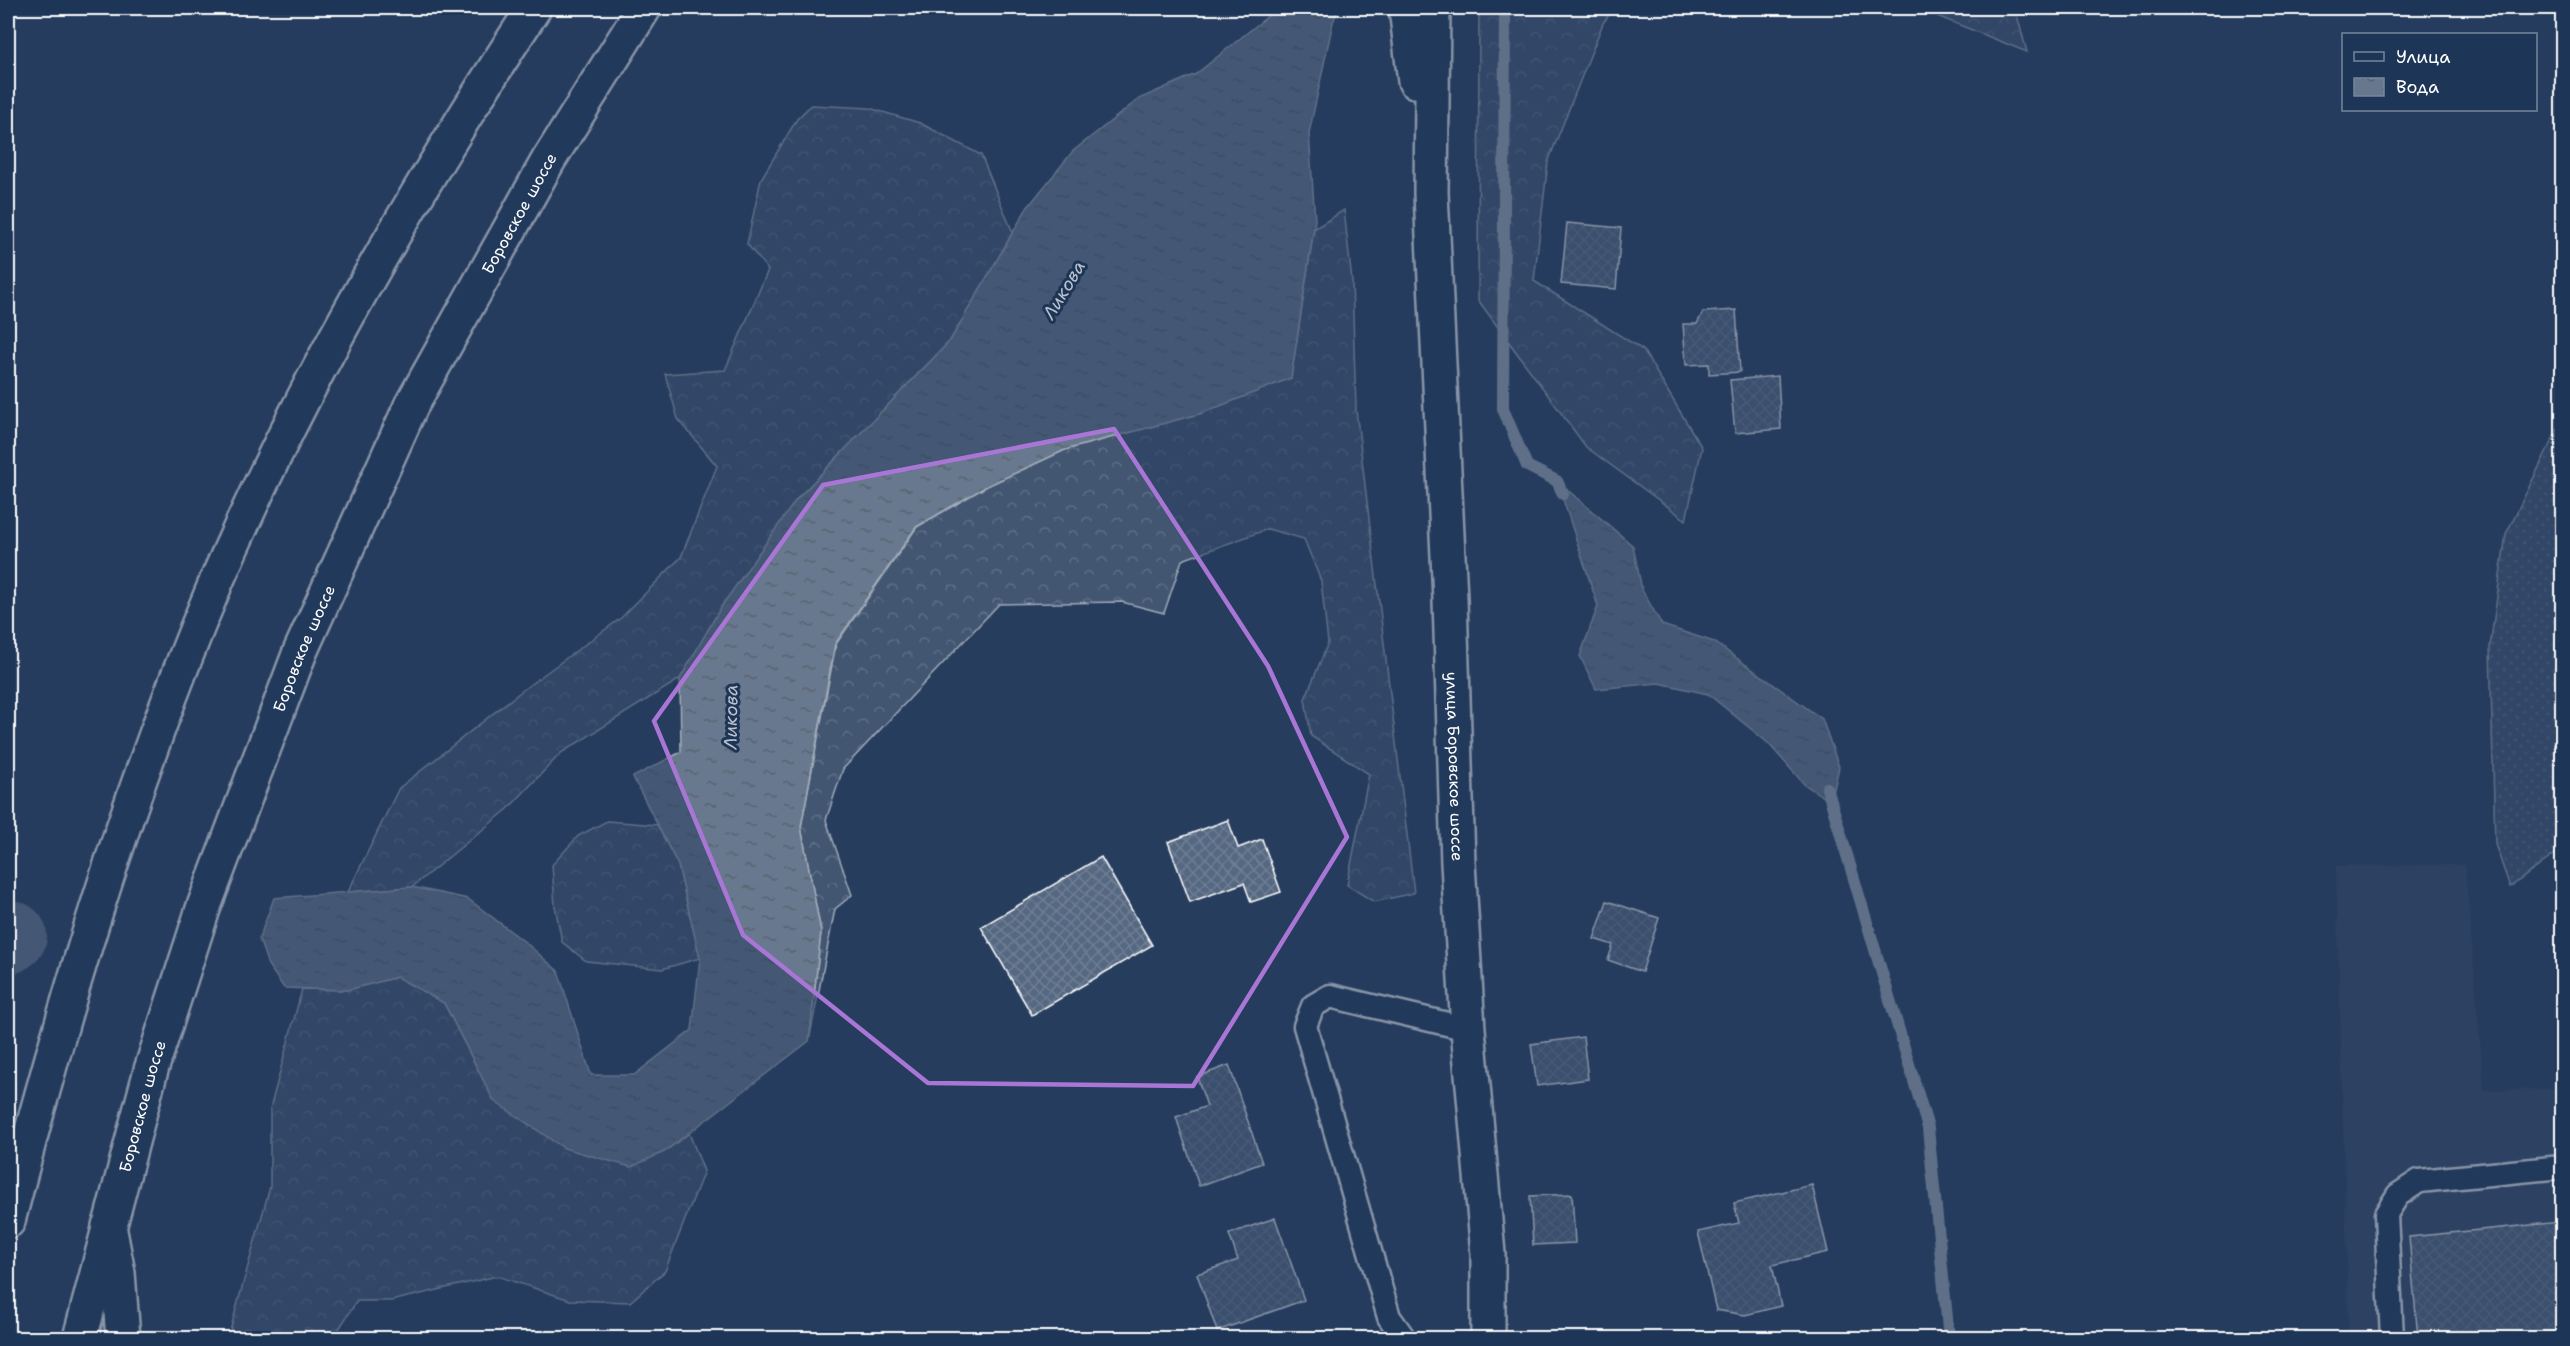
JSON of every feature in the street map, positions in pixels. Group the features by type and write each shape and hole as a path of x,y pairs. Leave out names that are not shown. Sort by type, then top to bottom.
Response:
{"main road":[{"path":"8,1221 41,1091 98,904 177,677 218,578 312,383 411,204 466,112 534,8"},
{"name":"Боровское шоссе","path":"80,1338 148,1081 203,909 300,652 398,431 548,161 644,8"},
{"path":"1406,8 1431,192"},
{"path":"1431,192 1433,8"},
{"name":"улица Боровское шоссе","path":"1431,192 1450,599 1458,863 1468,1029 1488,1254 1488,1338"},
{"path":"109,1226 118,1273 123,1338"}],"lane":[{"path":"1404,1338 1389,1317 1305,1026 1313,1006 1330,996 1468,1029"},
{"path":"2392,1338 2386,1214 2398,1195 2419,1181 2562,1167"}],"highlighted area":[{"path":"1114,429 1268,666 1347,837 1193,1086 928,1083 743,935 654,721 823,485"}],"shaded area":[{"path":"2465,865 2484,1090 2562,1089 2562,1338 2349,1338 2336,866"}],"green space":[{"path":"1479,8 1614,8 1603,23 1548,162 1534,281 1643,350 1702,448 1686,520 1586,447 1478,300"},
{"path":"1917,8 2015,8 2027,52"},
{"path":"811,105 869,108 920,123 981,155 1013,233 950,341 796,500 680,679 561,753 508,809 412,887 348,892 399,788 524,689 621,618 681,557 717,466 678,419 665,374 725,370 768,270 747,244 761,179 797,119"},
{"path":"1344,210 1352,281 1356,410 1414,893 1374,902 1347,885 1369,774 1311,736 1305,699 1328,643 1321,581 1304,539 1268,529 1182,560 1164,613 1122,602 999,604 843,769 826,820 852,895 835,909 809,1041 821,932 801,827 836,644 917,527 987,486 1065,450 1202,413 1291,378 1314,229"},
{"path":"2562,420 2562,849 2510,887 2495,844 2490,646 2506,534"},
{"path":"607,821 657,825 678,865 700,958 662,969 586,961 562,942 555,906 552,865 578,836"},
{"path":"397,977 444,1003 491,1095 664,1152 689,1133 704,1171 665,1271 630,1302 570,1300 497,1276 391,1301 357,1301 333,1338 228,1338 270,1187 270,1109 302,989 347,990"}],"water":[{"path":"1278,8 1339,8 1333,22 1309,133 1315,220 1291,378 1202,413 1065,450 987,486 916,527 835,644 801,827 821,932 809,1041 664,1152 631,1167 564,1148 494,1101 444,1003 397,977 347,990 284,988 268,965 259,939 274,898 412,887 468,899 525,942 558,971 591,1075 634,1075 692,1030 700,958 678,865 633,777 681,752 680,679 721,607 796,500 950,341 1027,208 1073,151 1139,99 1196,74"},
{"path":"1557,481 1633,546 1642,590 1662,625 1714,642 1822,719 1839,767 1831,802 1804,784 1768,743 1708,694 1659,683 1596,689 1580,656 1598,606"}],"building":[{"path":"1567,223 1621,228 1616,289 1561,284"},
{"path":"1736,310 1740,372 1709,374 1709,364 1686,365 1683,324 1697,324 1703,312"},
{"path":"1778,376 1781,429 1735,433 1730,380"},
{"path":"1228,820 1238,848 1262,839 1281,892 1251,902 1244,883 1190,902 1168,842"},
{"path":"1101,857 1152,945 1032,1015 981,927"},
{"path":"1607,901 1659,918 1642,972 1608,960 1613,945 1594,939"},
{"path":"1583,1037 1588,1079 1537,1086 1531,1044"},
{"path":"1229,1065 1262,1163 1199,1186 1176,1117 1207,1106 1197,1077"},
{"path":"1812,1185 1828,1252 1772,1265 1781,1306 1745,1315 1716,1310 1698,1232 1739,1223 1734,1203"},
{"path":"1572,1194 1575,1243 1533,1245 1530,1196"},
{"path":"1275,1218 1304,1300 1217,1331 1197,1274 1238,1260 1229,1234"},
{"path":"2562,1222 2562,1338 2418,1338 2409,1237"}],"waterway":[{"path":"1505,8 1503,409 1527,466 1557,481 1563,494"},
{"path":"1827,788 1928,1128 1949,1338"},
{"name":"Ликова","path":"8,939 12,936"}]}
